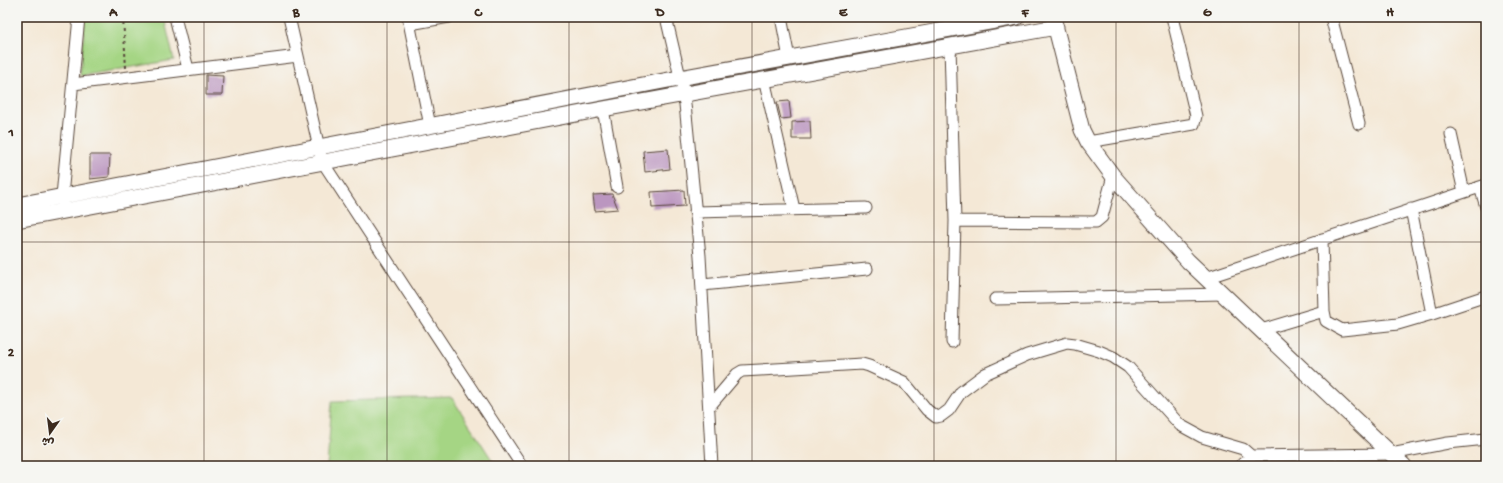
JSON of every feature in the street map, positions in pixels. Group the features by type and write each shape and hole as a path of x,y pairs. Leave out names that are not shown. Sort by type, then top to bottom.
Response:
{"street":[{"path":"64,203 79,17"},
{"path":"175,17 188,69"},
{"path":"289,17 321,154 522,466"},
{"path":"430,126 409,21 449,17"},
{"path":"666,17 679,78 684,94 702,285 712,466"},
{"path":"782,17 789,58"},
{"path":"321,154 430,126 679,78 1017,17"},
{"path":"1088,142 1194,124 1196,116 1172,17"},
{"path":"1331,17 1359,124"},
{"path":"17,205 64,203 321,154 603,109 950,46 1055,22 1082,130 1088,142 1113,176 1188,261 1404,466"},
{"path":"950,46 955,221 952,342"},
{"path":"73,84 298,56"},
{"path":"764,79 794,209"},
{"path":"603,109 617,187"},
{"path":"1451,134 1464,192"},
{"path":"955,221 1096,222 1102,217 1113,176"},
{"path":"1206,278 1483,186 1486,208"},
{"path":"17,220 64,203"},
{"path":"695,212 866,208"},
{"path":"1411,210 1432,314"},
{"path":"1322,239 1324,311 1326,321 1342,330 1398,324 1486,296"},
{"path":"702,285 867,269"},
{"path":"995,299 1222,294"},
{"path":"1261,330 1324,311"},
{"path":"709,407 737,374 742,371 862,364 904,382 927,410 936,417 941,416 949,410 962,392 985,374 1027,355 1067,343 1099,351 1113,357 1128,367 1180,425 1202,437 1243,449 1251,456"},
{"path":"1240,466 1251,456 1391,454 1448,443 1486,440"}],"path":[{"path":"123,17 126,68"}],"green space":[{"path":"85,17 164,17 174,60 80,76"},
{"path":"452,398 496,466 327,466 332,401"}],"building":[{"path":"206,75 223,76 222,95 206,95"},
{"path":"789,101 791,118 781,119 777,102"},
{"path":"810,121 811,139 792,139 792,122"},
{"path":"668,149 670,169 645,172 643,151"},
{"path":"90,155 110,155 109,177 90,179"},
{"path":"684,190 685,206 652,208 651,192"},
{"path":"612,194 618,209 595,211 593,195"}]}
